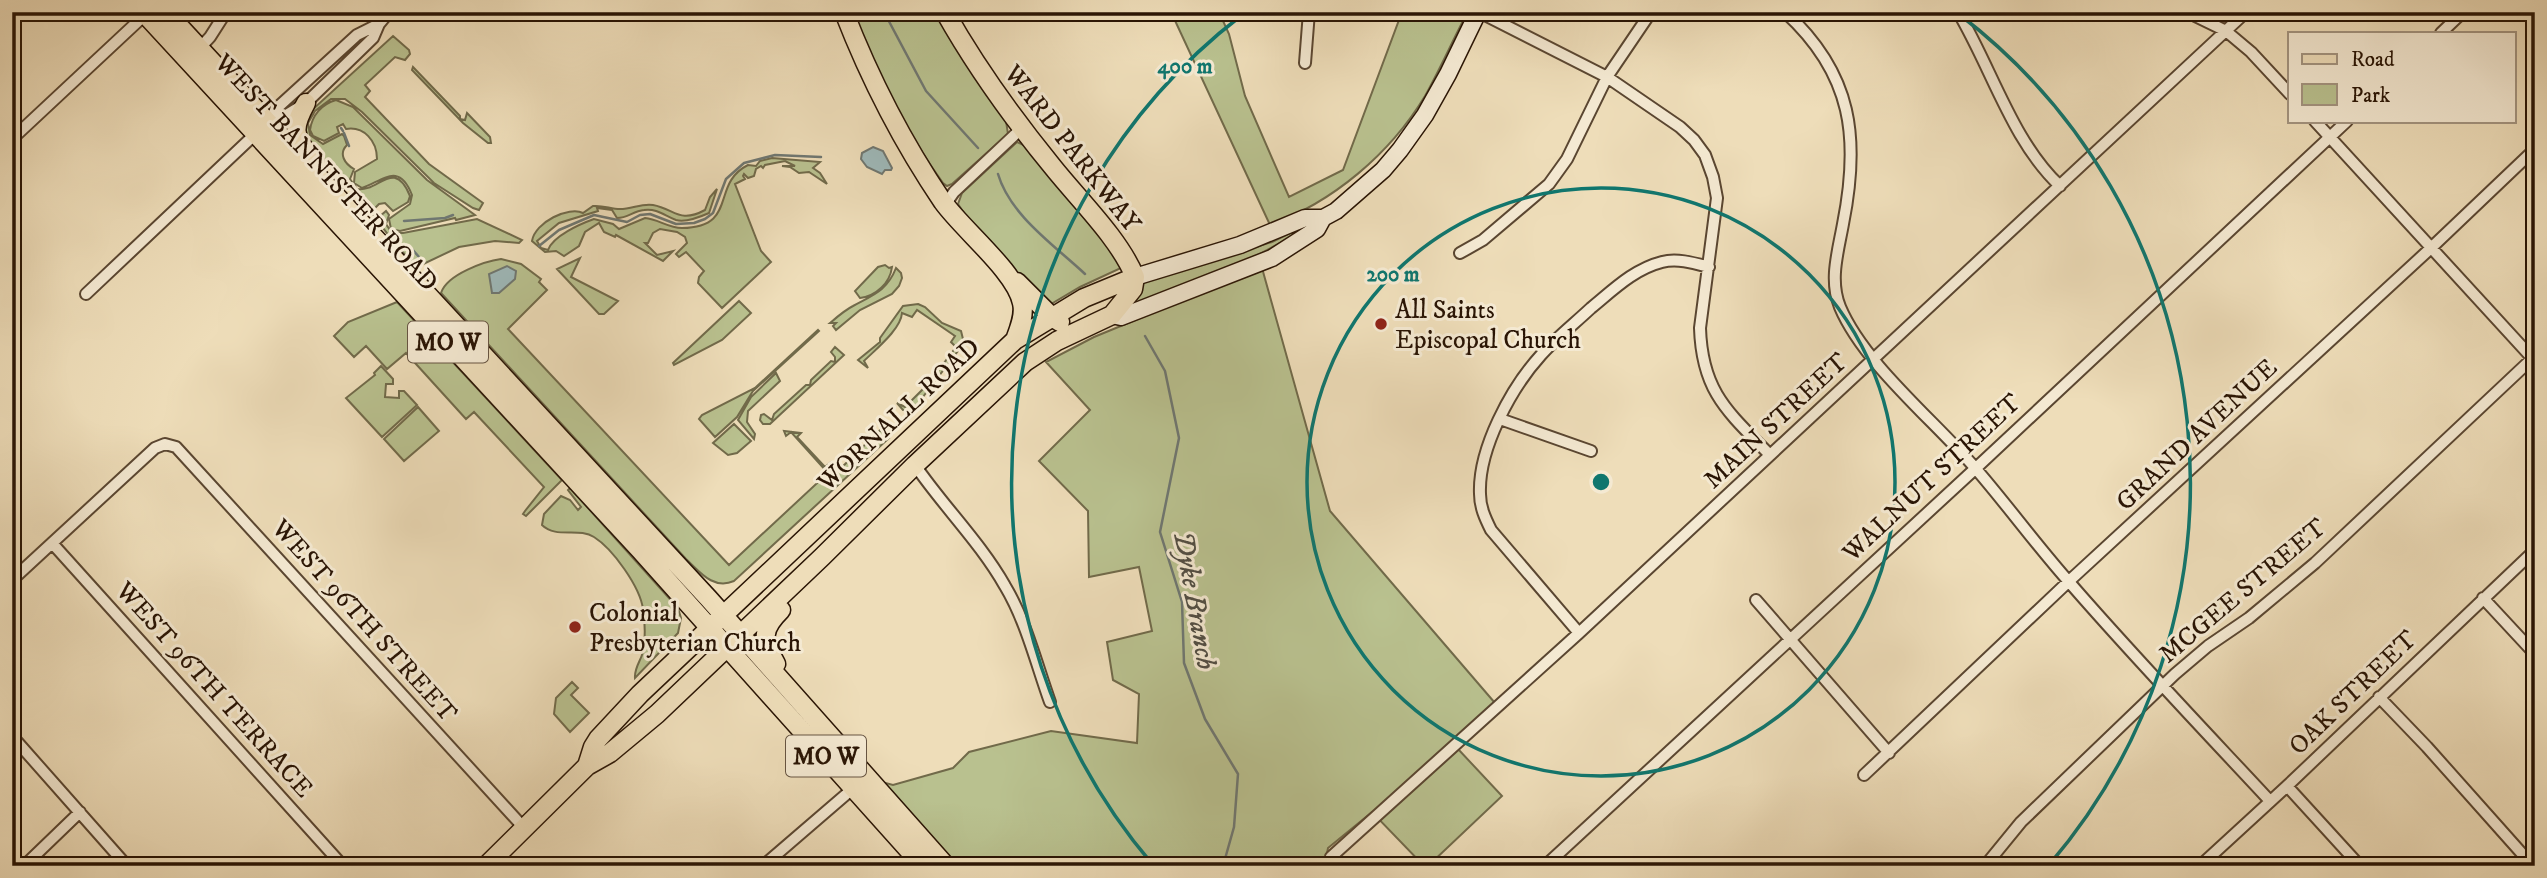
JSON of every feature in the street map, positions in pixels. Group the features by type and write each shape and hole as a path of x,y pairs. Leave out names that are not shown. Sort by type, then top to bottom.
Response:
{"main road":[{"name":"WEST BANNISTER ROAD","path":"166,12 194,54"},
{"path":"844,12 861,57 914,157 945,205 1010,279 1022,303 1021,321 1015,340"},
{"name":"WARD PARKWAY","path":"945,12 971,60 1021,129 1116,245 1135,278"},
{"name":"WORNALL ROAD","path":"486,866 587,765 610,753 704,670 915,465 1040,350 1112,315 1121,317 1272,258 1317,229 1323,218 1383,170 1400,150 1425,115 1478,12"},
{"name":"WEST BANNISTER ROAD","path":"146,13 194,54 716,621"},
{"path":"306,103 296,124 300,145 356,206 364,226"},
{"name":"WEST BANNISTER ROAD","path":"262,128 364,226 734,641 794,694 923,866"},
{"name":"WORNALL ROAD","path":"587,765 598,739 640,694 1015,340 1084,298 1135,278 1240,245 1305,218 1323,218"},
{"path":"1112,315 1133,289 1135,278"},
{"path":"1010,279 1021,285 1052,317 1079,329"},
{"path":"794,694 765,643 767,624 816,573 822,557"},
{"name":"WEST BANNISTER ROAD","path":"734,641 752,673 946,866"},
{"path":"704,670 728,667 752,673"}],"street":[{"path":"194,54 211,37 226,12"},
{"path":"262,128 306,103 373,38 379,24 389,12"},
{"path":"1305,63 1309,12"},
{"path":"1478,12 1607,77 1680,127 1705,155 1717,198 1700,328 1700,349 1713,390 1724,408 1770,455"},
{"path":"1460,253 1483,240 1549,184 1567,159 1607,77 1651,12"},
{"path":"1786,12 1805,30 1824,55 1839,85 1848,117 1853,150 1847,205 1835,266 1835,289 1849,324 1873,359 1976,468 2068,582 2270,801"},
{"path":"1958,12 1977,44 2028,150 2060,186"},
{"path":"2187,12 2226,31 2251,52 2288,92"},
{"name":"MAIN STREET","path":"1334,861 2246,12"},
{"path":"2442,32 2463,12"},
{"path":"12,139 146,13"},
{"path":"86,294 262,128 276,108 356,35 379,24"},
{"path":"2316,122 2534,359"},
{"name":"WALNUT STREET","path":"1545,866 2346,122"},
{"path":"945,205 954,192 1021,129"},
{"name":"GRAND AVENUE","path":"1864,775 2535,149"},
{"path":"1579,633 1487,522 1479,497 1480,478 1489,446 1511,397 1539,357 1560,335 1626,279 1642,269 1664,261 1682,261 1709,267"},
{"name":"MCGEE STREET","path":"1985,866 2021,822 2163,686 2208,646 2249,618 2315,563 2534,359"},
{"path":"1500,419 1591,451"},
{"name":"WEST 96TH STREET","path":"52,543 155,448 168,445 176,447 525,829"},
{"path":"915,465 1007,588 1050,702"},
{"path":"12,580 52,543"},
{"name":"WEST 96TH TERRACE","path":"52,543 343,866"},
{"name":"OAK STREET","path":"2200,866 2535,550"},
{"path":"2483,598 2535,654"},
{"path":"1756,600 1889,753"},
{"path":"2379,697 2533,866"},
{"path":"12,736 127,866"},
{"path":"763,866 860,782"},
{"path":"2287,786 2360,866"},
{"path":"23,866 80,812"}],"green space":[{"path":"851,12 937,12 1006,121 1008,134 952,184 947,186 943,183 916,142"},
{"path":"1171,12 1219,12 1229,34 1245,96 1289,197 1343,170 1402,12 1450,12 1464,19 1425,96 1395,137 1358,174 1338,189 1270,225"},
{"path":"393,36 410,54 405,60 395,57 365,85 370,91 365,97 429,164 483,203 479,210 434,183 362,112 345,99 331,99 315,111 308,123 310,135 323,144 342,134 344,136 347,145 343,155 345,162 354,169 350,179 357,189 365,189 392,178 398,179 404,185 410,196 408,202 393,211 385,203 379,204 373,210 379,217 386,211 389,215 386,224 392,233 477,219 522,240 519,243 495,241 459,247 417,267 395,244 363,201 308,142 304,126 312,110"},
{"path":"413,67 460,119 465,120 467,113 490,137 491,143 463,123 412,70"},
{"path":"336,100 353,107 427,180 475,215 400,231 391,229 389,219 410,204 412,195 402,179 396,176 384,178 362,188 354,183 355,172 377,159 375,146 368,136 358,130 346,129 343,124 337,127 339,133 324,141 313,136 310,130 318,111"},
{"path":"1017,142 1026,146 1118,258 1121,268 1046,307 970,222 958,204 962,193"},
{"path":"772,158 820,162 813,168 827,184 809,172 799,173 790,167 782,166 795,166 785,161 765,165 763,168 761,166 756,169 754,176 748,178 744,174 745,179 735,184 761,251 771,262 722,308 698,283 704,271 686,252 679,257 676,254 687,243 685,237 677,232 660,229 645,243 657,255 673,251 663,261 616,235 615,237 604,232 599,223 585,232 579,246 564,256 556,251 545,252 532,241 539,228 553,217 577,211 583,213 593,206 620,209 649,205 689,216 705,210 710,197 717,189 709,213 693,219 676,220 649,210 617,218 612,210 597,208 598,211 559,223 537,241 541,248 548,250 561,235 594,219 613,224 619,229 645,218 677,228 700,226 718,213 737,173 748,165 756,166 760,161"},
{"path":"1314,221 1317,223 1254,257 1132,306 1142,282 1272,242"},
{"path":"580,258 571,277 618,301 604,314 599,314 557,269"},
{"path":"501,259 521,264 541,279 539,282 547,290 508,329 729,565 828,473 791,432 786,436 784,431 801,433 797,437 825,467 831,462 839,470 880,430 889,438 734,581 713,581 686,559 441,293 459,274 486,262"},
{"path":"878,267 892,267 885,283 871,295 860,298 855,291"},
{"path":"896,268 902,278 892,294 860,310 836,330 833,326 836,323 830,323 879,292"},
{"path":"1262,268 1330,511 1501,710 1458,749 1502,796 1428,866 1424,866 1372,812 1328,848 1326,859 1331,866 956,866 882,782 893,785 953,768 969,752 1051,731 1137,743 1139,694 1113,680 1107,642 1152,631 1139,567 1089,577 1088,511 1039,461 1090,410 1046,362 1094,337"},
{"path":"739,301 751,313 722,340 674,365 673,363"},
{"path":"397,302 562,480 526,516 523,514 544,487 474,412 466,419 406,353 387,369 366,346 354,357 334,336 348,322"},
{"path":"918,304 942,323 961,331 964,343 916,406 903,410 897,403 905,407 928,384 956,347 951,342 955,336 917,310 912,317 902,313 893,332 864,361 868,368 858,360 880,342 880,338 903,306"},
{"path":"818,330 753,391 737,417 715,437 699,419 755,388"},
{"path":"835,347 844,355 770,424 763,424 761,415 764,414 772,420 774,414 806,385 810,385 811,380 831,361 835,362 831,352"},
{"path":"381,366 393,379 393,384 386,384 385,397 399,398 399,391 404,391 417,405 382,437 346,398 375,375"},
{"path":"776,373 780,381 748,411 747,422 755,434 754,439 738,420 751,397"},
{"path":"418,407 439,431 404,461 384,439"},
{"path":"734,424 751,441 737,453 728,455 713,443"},
{"path":"570,488 678,608 681,618 678,633 635,678 645,638 641,600 631,580 609,550 594,537 582,533 554,531 542,525 544,514 561,496 570,500 578,510 581,507 568,490"},
{"path":"572,682 578,688 571,695 589,713 570,732 554,714 556,698"}],"water":[{"path":"873,147 883,151 891,170 885,170 882,174 867,167 861,159 862,153"},
{"path":"507,266 516,271 515,279 499,293 492,293 489,274"}],"waterway":[{"name":"Dyke Branch","path":"884,12 926,91 978,148"},
{"path":"344,133 349,146"},
{"path":"539,246 559,230 594,215 627,222 640,215 650,214 676,224 694,223 713,213 726,179 744,163 775,155 821,157"},
{"name":"Dyke Branch","path":"998,174 1012,203 1023,216 1085,274"},
{"path":"404,221 453,215"},
{"path":"412,249 419,257"},
{"name":"Dyke Branch","path":"1145,336 1165,371 1179,438 1160,532 1182,602 1184,663 1205,719 1238,774 1234,827 1223,866"}],"place":[{"name":"All Saints Episcopal Church","path":"1381,324"},
{"name":"Colonial Presbyterian Church","path":"575,627"}]}
